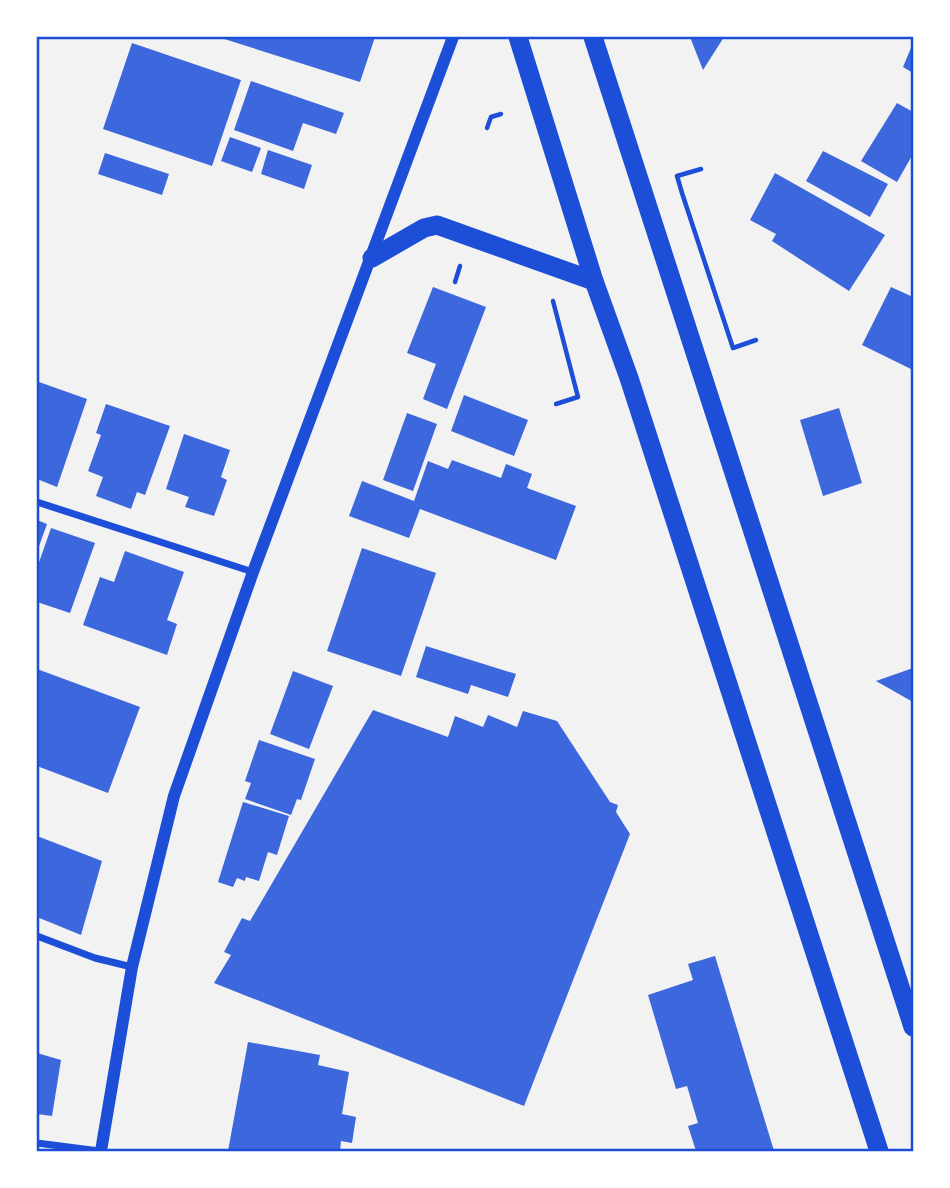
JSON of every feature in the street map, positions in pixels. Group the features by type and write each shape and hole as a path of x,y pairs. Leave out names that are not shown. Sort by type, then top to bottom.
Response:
{"highway":[{"path":"518,37 594,281 629,378 879,1151"},
{"path":"593,37 913,1027"},
{"path":"372,258 424,228 437,225 594,281"}],"street":[{"path":"37,1143 100,1151 132,967 174,796 253,572 453,37"},
{"path":"37,502 253,572"},
{"path":"37,936 95,958 132,967"}],"path":[{"path":"487,128 491,117 501,114"},
{"path":"701,169 677,176 707,271 733,348 756,340"},
{"path":"556,404 578,397 557,312"}],"building":[{"path":"218,37 375,37 360,82"},
{"path":"690,37 724,37 703,70"},
{"path":"132,43 241,80 212,166 103,129"},
{"path":"913,43 913,73 903,67"},
{"path":"251,81 344,113 336,134 303,123 293,151 234,130"},
{"path":"897,103 913,112 913,154 897,182 861,161"},
{"path":"230,137 261,148 252,172 221,161"},
{"path":"268,150 312,165 304,189 261,174"},
{"path":"823,151 888,184 870,217 806,181"},
{"path":"105,153 169,174 162,195 98,174"},
{"path":"775,173 885,235 849,291 772,241 776,234 750,220"},
{"path":"433,287 486,307 447,409 423,399 436,364 407,353"},
{"path":"891,287 913,297 913,370 862,345"},
{"path":"39,382 87,399 57,487 37,479"},
{"path":"464,395 528,420 514,456 451,431"},
{"path":"106,404 170,426 145,495 137,492 131,509 96,496 103,477 88,471 101,435 96,433"},
{"path":"839,408 862,483 823,496 800,420"},
{"path":"407,413 437,424 413,491 383,480"},
{"path":"184,434 230,450 221,477 227,480 214,516 185,507 189,497 166,489"},
{"path":"452,460 501,478 506,464 532,474 527,488 576,506 556,560 420,509 409,538 349,516 362,481 414,501 428,461 448,469"},
{"path":"37,520 47,524 37,552"},
{"path":"51,528 95,543 70,613 37,602 37,568"},
{"path":"362,548 436,573 401,676 327,651"},
{"path":"125,551 184,572 167,620 177,624 167,655 83,625 100,577 114,582"},
{"path":"426,646 516,674 508,697 471,685 468,694 416,677"},
{"path":"913,668 913,702 876,681"},
{"path":"37,669 140,707 108,793 37,766"},
{"path":"293,671 333,686 309,749 270,734"},
{"path":"373,710 448,737 455,716 483,727 488,715 517,727 523,711 557,721 610,802 618,805 616,812 630,834 524,1106 214,983 231,955 224,952 242,918 250,921"},
{"path":"259,740 315,759 301,800 297,799 291,815 245,799 251,783 245,781"},
{"path":"243,802 289,816 277,855 268,852 259,881 246,877 245,881 237,878 233,887 218,882"},
{"path":"37,836 102,861 81,935 37,917"},
{"path":"715,956 774,1151 696,1151 688,1126 698,1123 687,1086 676,1089 648,995 693,980 688,964"},
{"path":"248,1042 320,1055 318,1065 349,1072 342,1114 356,1117 352,1143 341,1141 340,1151 228,1151"},
{"path":"37,1053 61,1060 52,1116 37,1114"}]}
